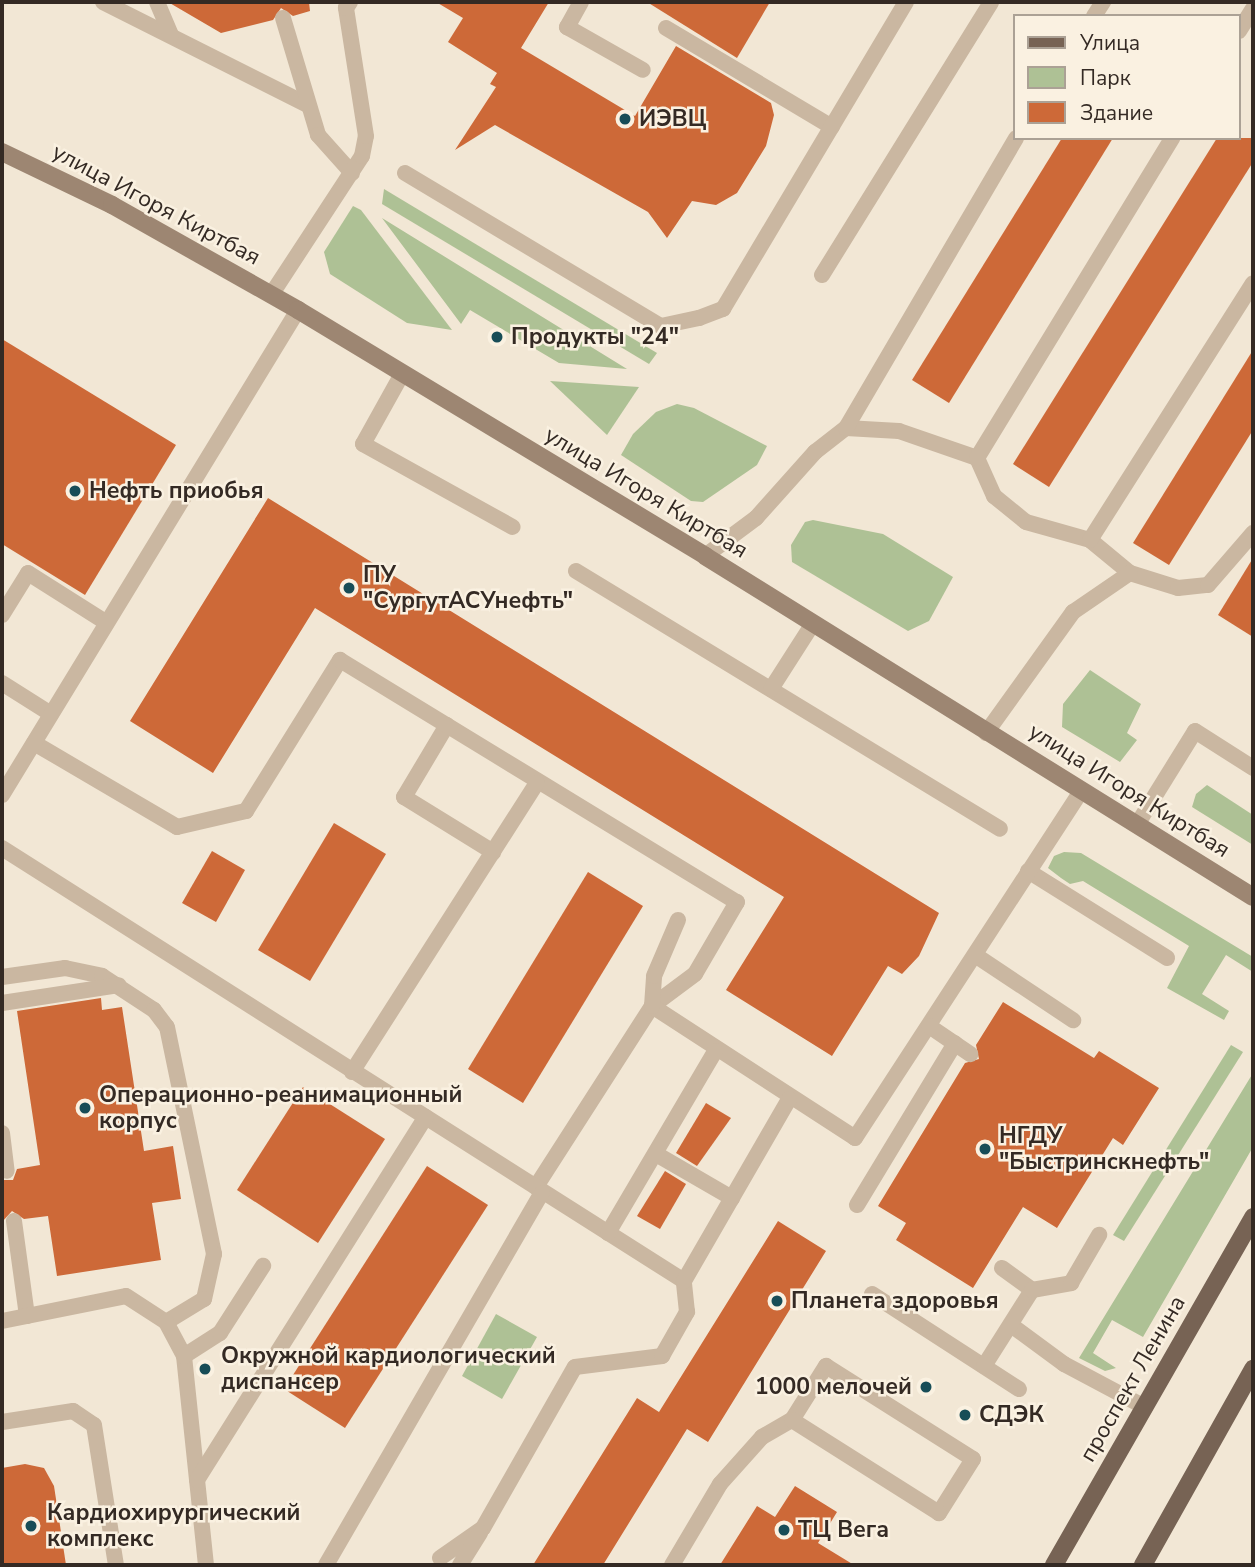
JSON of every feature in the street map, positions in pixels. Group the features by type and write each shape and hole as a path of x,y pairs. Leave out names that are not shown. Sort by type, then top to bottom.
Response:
{"main road":[{"name":"улица Игоря Киртбая","path":"2,152 112,205 298,310 705,556 986,733 1139,823 1253,897"},
{"name":"проспект Ленина","path":"1054,1565 1253,1217"},
{"path":"1143,1565 1253,1369"}],"lane":[{"path":"103,2 306,104"},
{"path":"157,2 171,35"},
{"path":"271,295 352,173 366,136 346,8 349,2"},
{"path":"581,2 567,27 643,70"},
{"path":"405,173 661,326 723,309 906,2"},
{"path":"822,275 992,2"},
{"path":"1241,28 1253,9"},
{"path":"283,18 306,104 318,135 352,173"},
{"path":"666,28 832,127"},
{"path":"705,556 757,518 815,452 846,428 1015,140"},
{"path":"977,458 1171,140"},
{"path":"1090,540 1253,283"},
{"path":"2,795 298,310"},
{"path":"402,374 363,444 513,527"},
{"path":"846,428 899,431 977,458 994,496 1026,522 1090,540 1130,573 1178,587 1208,585 1253,533"},
{"path":"576,571 1000,829"},
{"path":"2,615 28,573 107,623"},
{"path":"986,733 1073,612 1130,573"},
{"path":"771,689 812,625"},
{"path":"34,743 177,827 246,811 340,660 537,783 737,902 695,974 652,1006 539,1190 326,1565"},
{"path":"2,683 51,714"},
{"path":"447,725 404,797 493,852"},
{"path":"1139,823 1195,731 1253,768"},
{"path":"352,1072 537,783"},
{"path":"652,1006 715,1051 855,1138 1081,791"},
{"path":"2,848 684,1281"},
{"path":"1028,871 1167,958"},
{"path":"652,1006 654,976 678,920"},
{"path":"975,955 1073,1020"},
{"path":"2,977 65,968 120,985 154,1010 174,1046 214,1254 204,1299 166,1322"},
{"path":"2,1003 120,985"},
{"path":"929,1026 970,1054"},
{"path":"857,1205 956,1044"},
{"path":"608,1233 715,1051"},
{"path":"460,1565 575,1367 662,1356 687,1312 684,1281 789,1099"},
{"path":"197,1480 426,1117"},
{"path":"2,1133 7,1171"},
{"path":"656,1154 732,1198"},
{"path":"14,1221 27,1316"},
{"path":"1002,1268 1032,1290 1071,1283 1099,1235"},
{"path":"184,1356 220,1333 263,1266"},
{"path":"984,1366 1032,1290"},
{"path":"872,1294 1019,1389"},
{"path":"2,1321 126,1296 166,1322 184,1356 206,1565"},
{"path":"1010,1325 1064,1364 1145,1407"},
{"path":"672,1565 720,1484 762,1437 792,1420 826,1366 973,1459 939,1513 792,1420"},
{"path":"2,1422 73,1411 94,1424 116,1565"},
{"path":"440,1558 483,1528"}],"green space":[{"path":"384,189 657,353 649,364 382,204"},
{"path":"353,206 361,210 452,330 407,323 330,274 324,252"},
{"path":"382,218 627,369 559,363 470,310 461,324"},
{"path":"550,381 639,387 607,435"},
{"path":"677,404 694,408 767,446 757,465 703,502 691,501 621,455 633,434 656,412"},
{"path":"813,520 883,534 953,577 929,621 908,631 792,562 791,545 805,522"},
{"path":"1090,670 1141,704 1127,733 1137,740 1120,762 1062,727 1063,704"},
{"path":"1207,785 1253,815 1253,845 1192,807 1196,794"},
{"path":"1064,852 1081,853 1253,957 1253,972 1226,955 1202,994 1229,1011 1224,1020 1167,988 1189,946 1083,881 1070,884 1048,868 1054,856"},
{"path":"1231,1045 1243,1052 1124,1241 1113,1235"},
{"path":"1253,1073 1253,1147 1143,1337 1112,1320 1093,1353 1116,1368 1105,1371 1079,1358"},
{"path":"496,1314 537,1337 502,1399 462,1376"}],"building":[{"path":"168,2 309,2 310,11 293,16 281,8 273,20 221,33"},
{"name":"ИЭВЦ","path":"436,2 549,2 521,48 635,116 676,46 771,103 774,115 766,146 737,193 716,205 692,201 667,238 648,212 495,125 455,150 496,87 490,84 497,73 448,42 463,18"},
{"path":"647,2 770,2 737,58"},
{"path":"1253,138 1253,162 1049,487 1013,464 1216,140"},
{"path":"1061,140 1112,140 949,403 912,380"},
{"name":"Нефть приобья","path":"2,339 176,445 85,595 2,544"},
{"path":"1253,350 1253,430 1169,565 1133,543"},
{"path":"268,498 939,913 919,956 902,974 888,966 832,1056 726,990 784,897 315,608 213,773 130,721"},
{"path":"1253,558 1253,637 1218,615"},
{"path":"334,823 386,854 310,981 258,950"},
{"path":"212,851 245,870 216,922 182,903"},
{"path":"588,872 643,906 523,1103 468,1069"},
{"name":"Операционно-реанимационный корпус","path":"101,998 102,1010 122,1007 144,1151 173,1146 181,1199 152,1203 161,1260 57,1276 48,1216 24,1219 12,1211 2,1222 2,1180 13,1180 17,1169 40,1165 17,1011"},
{"name":"НГДУ \"Быстринскнефть\"","path":"1003,1002 1094,1058 1099,1051 1159,1088 1123,1145 1113,1138 1057,1228 1023,1207 973,1288 896,1240 906,1223 878,1206 965,1063 979,1059 976,1045"},
{"path":"303,1087 385,1139 318,1243 237,1190"},
{"path":"706,1103 731,1118 697,1166 676,1153"},
{"path":"427,1166 488,1205 345,1428 284,1389"},
{"path":"665,1171 686,1184 660,1229 637,1216"},
{"path":"778,1221 826,1251 708,1442 687,1429 603,1565 533,1565 637,1398 659,1412"},
{"name":"Кардиохирургический комплекс","path":"25,1464 44,1468 54,1486 66,1565 2,1565 2,1468"},
{"name":"ТЦ Вега","path":"795,1486 837,1512 818,1543 854,1565 720,1565 757,1506 775,1517"}],"place":[{"name":"ИЭВЦ","path":"625,119"},
{"name":"Продукты \"24\"","path":"497,337"},
{"name":"Нефть приобья","path":"75,491"},
{"name":"ПУ \"СургутАСУнефть\"","path":"349,588"},
{"name":"Операционно-реанимационный корпус","path":"85,1108"},
{"name":"НГДУ \"Быстринскнефть\"","path":"985,1149"},
{"name":"Планета здоровья","path":"777,1301"},
{"name":"Окружной кардиологический диспансер","path":"205,1369"},
{"name":"1000 мелочей","path":"926,1387"},
{"name":"СДЭК","path":"965,1415"},
{"name":"Кардиохирургический комплекс","path":"31,1526"},
{"name":"ТЦ Вега","path":"784,1530"}]}
